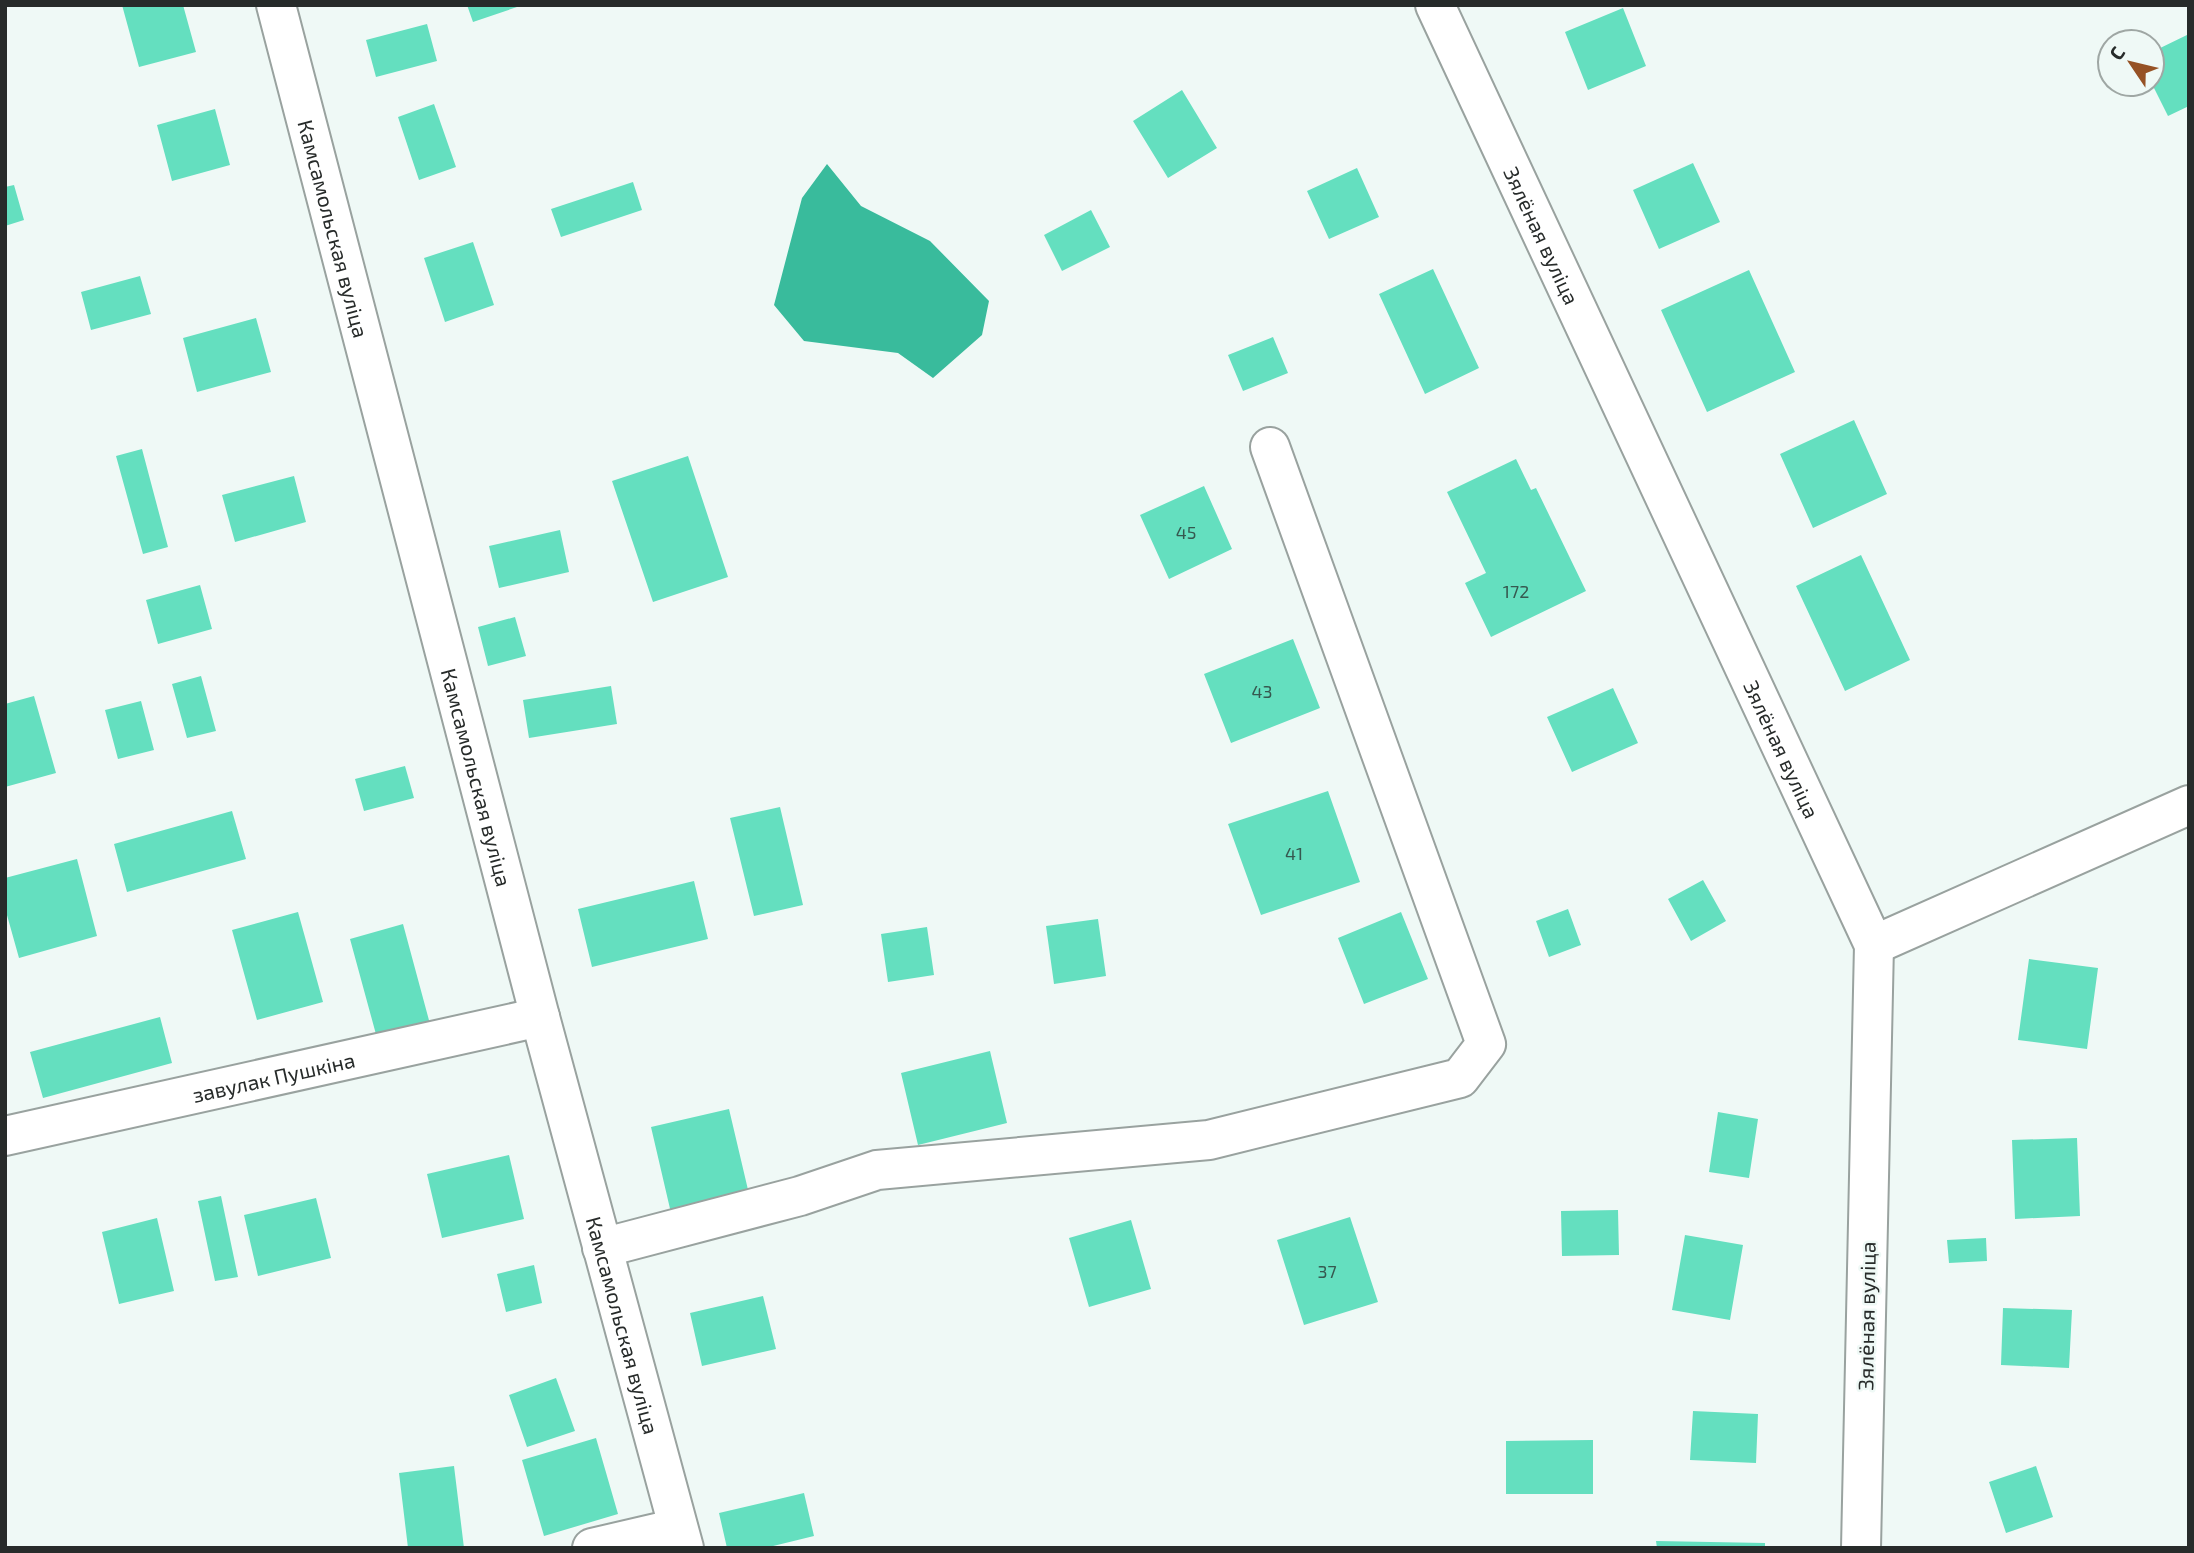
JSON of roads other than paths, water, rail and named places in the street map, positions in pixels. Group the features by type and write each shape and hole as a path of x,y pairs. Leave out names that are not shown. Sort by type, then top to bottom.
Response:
{"street":[{"name":"Камсамольская вуліца","path":"276,5 540,1017 681,1538"},
{"name":"Зялёная вуліца","path":"1435,5 1874,945 1861,1548"},
{"path":"602,1248 800,1196 877,1170 1209,1140 1460,1078 1486,1044 1270,447"},
{"path":"1874,945 2189,805"},
{"name":"завулак Пушкіна","path":"5,1136 540,1017"},
{"path":"592,1548 681,1538"}]}
